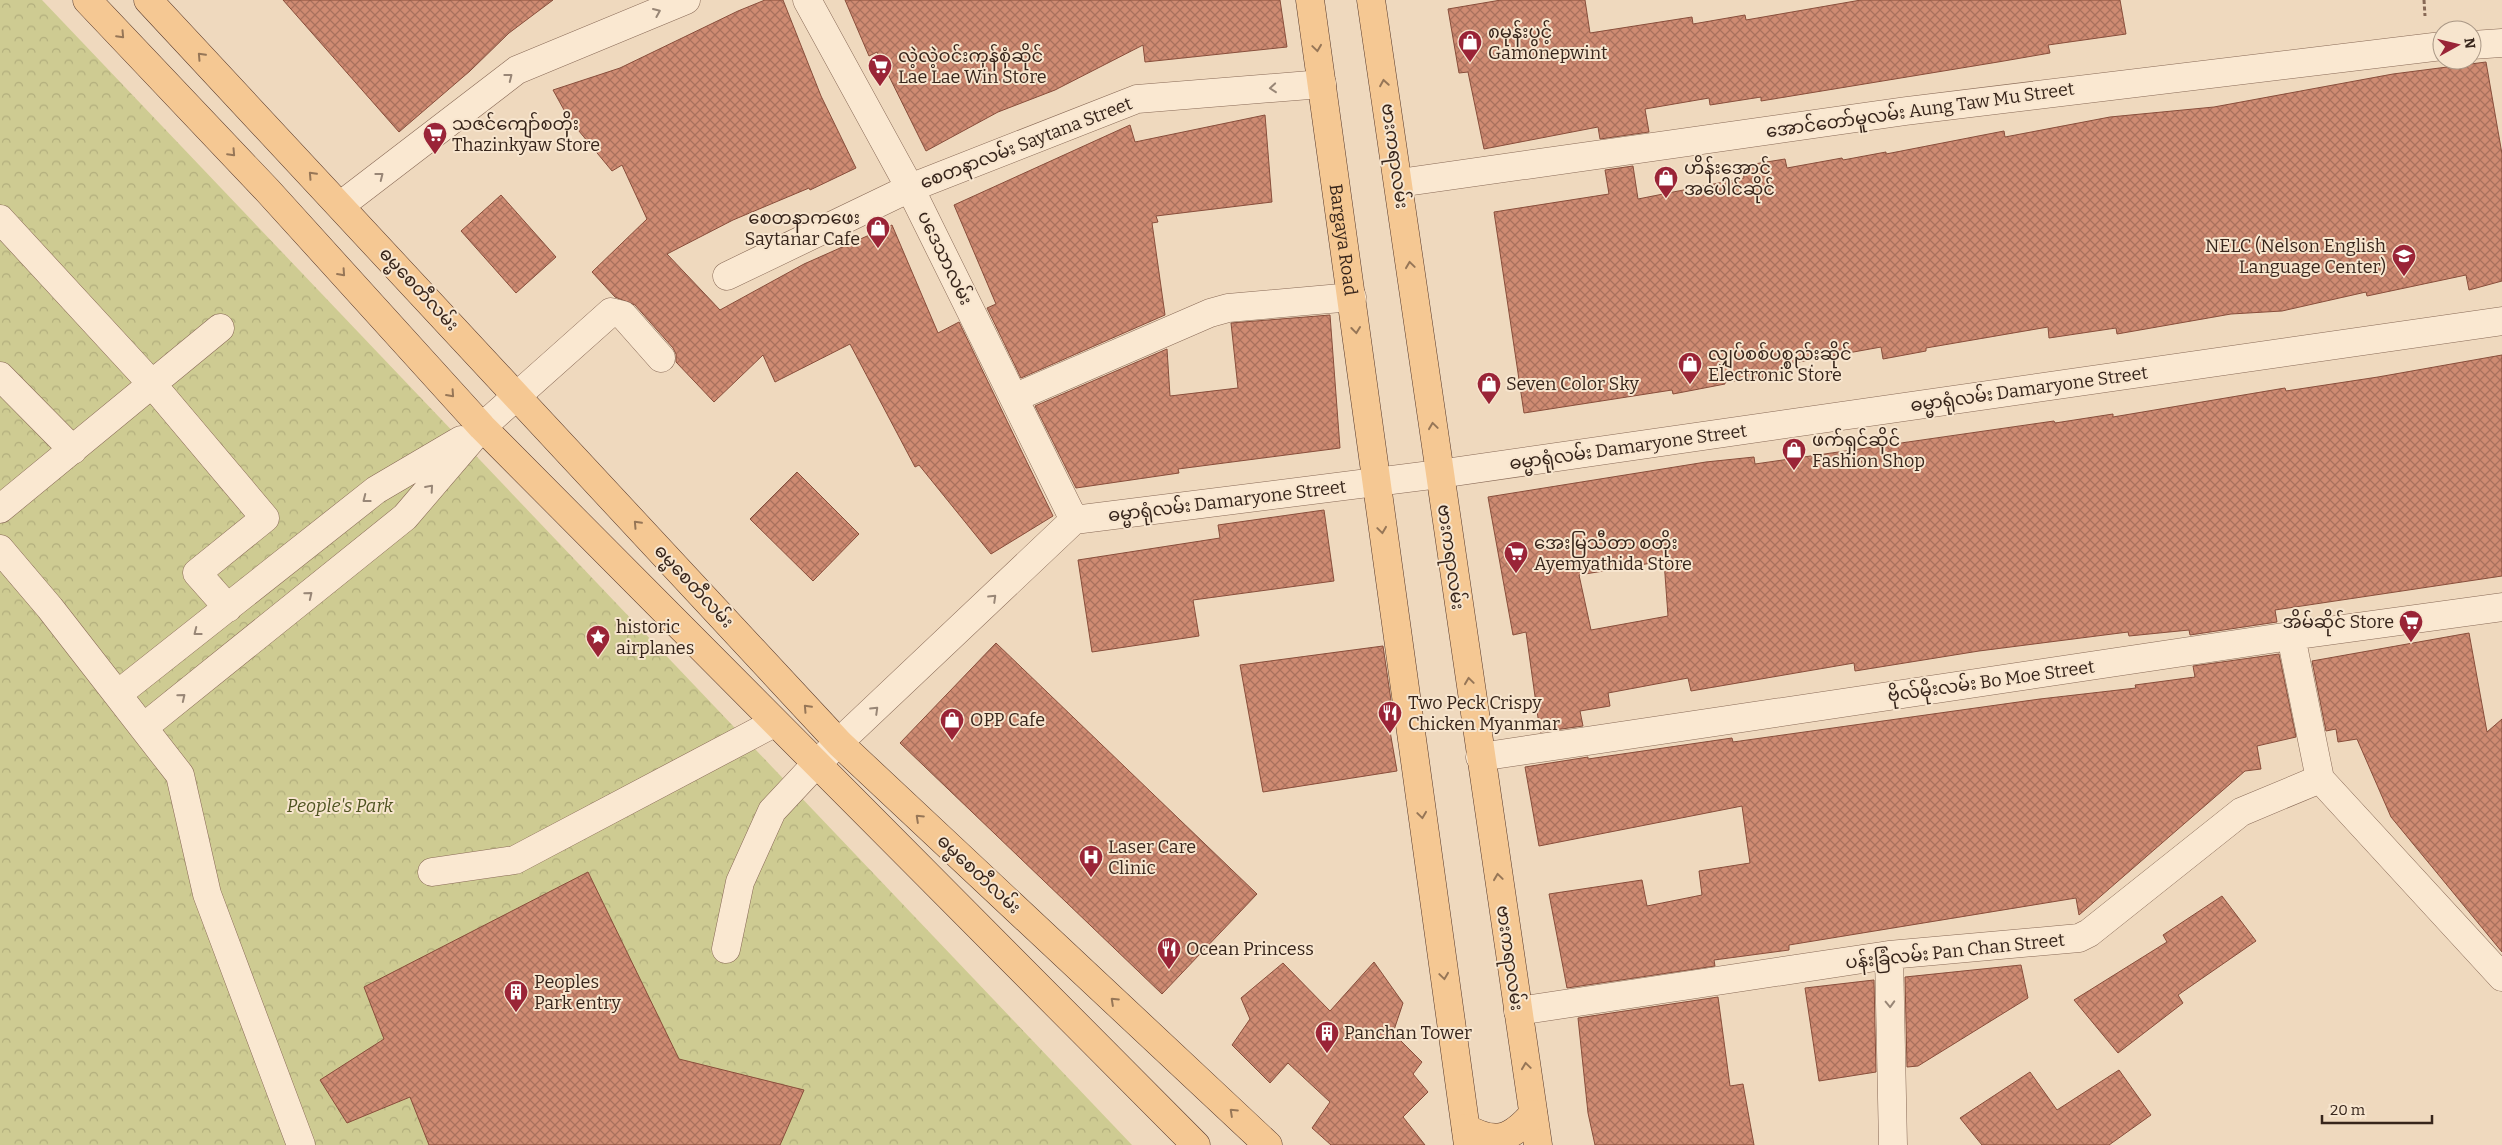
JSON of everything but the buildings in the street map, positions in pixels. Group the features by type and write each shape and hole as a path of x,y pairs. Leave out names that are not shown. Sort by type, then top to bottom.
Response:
{"main road":[{"name":"ဓမ္မစေတီလမ်း","path":"87,0 268,191 482,428 815,765 1196,1145"},
{"name":"ဓမ္မစေတီလမ်း","path":"148,0 517,394 840,744 1268,1145"},
{"name":"Bargaya Road","path":"1310,0 1376,482"},
{"name":"ဗားကရာလမ်း","path":"1371,0 1538,1145"},
{"path":"1376,482 1467,1136 1480,1136 1497,1140 1511,1134 1533,1114"}],"street":[{"path":"341,205 517,70 686,0"},
{"name":"ပဒေသာလမ်း","path":"807,0 910,188 1074,520"},
{"path":"2482,44 2502,43"},
{"name":"အောင်တော်မူလမ်း Aung Taw Mu Street","path":"1399,183 1906,111 2432,47"},
{"name":"စေတနာလမ်း Saytana Street","path":"727,276 910,188 1137,99 1322,84"},
{"path":"0,219 152,384 265,518 197,573 228,608"},
{"path":"1014,398 1210,313 1228,308 1352,297"},
{"path":"144,727 405,517 482,428 517,394 611,312 623,316 661,358"},
{"name":"ဓမ္မာရုံလမ်း Damaryone Street","path":"1074,520 1439,474 2502,321"},
{"path":"0,509 220,328"},
{"path":"0,376 73,450"},
{"path":"118,694 376,490 482,428"},
{"path":"726,949 740,882 772,811 815,765 840,744 1074,520"},
{"path":"0,549 118,694 180,775 207,894 301,1145"},
{"name":"ဗိုလ်မိုးလမ်း Bo Moe Street","path":"1480,756 2291,636 2502,608"},
{"path":"2291,636 2320,779 2502,978"},
{"path":"432,872 515,860 774,723"},
{"name":"ပန်းခြံလမ်း Pan Chan Street","path":"1518,1012 1889,955 2079,938 2089,933 2241,812 2320,779"},
{"path":"1889,955 1893,1145"}],"green space":[{"name":"People's Park","path":"0,0 42,0 1132,1145 0,1145"}],"place":[{"name":"၈မုန်းပွင့် Gamonepwint","path":"1470,63"},
{"name":"လဲ့လဲ့ဝင်းကုန်စုံဆိုင် Lae Lae Win Store","path":"880,87"},
{"name":"သဇင်ကျော်စတိုး Thazinkyaw Store","path":"435,155"},
{"name":"ဟိန်းအောင် အပေါင်ဆိုင်","path":"1666,199"},
{"name":"စေတနာကဖေး Saytanar Cafe","path":"878,249"},
{"name":"NELC (Nelson English Language Center)","path":"2404,277"},
{"name":"လျှပ်စစ်ပစ္စည်းဆိုင် Electronic Store","path":"1690,385"},
{"name":"Seven Color Sky","path":"1489,405"},
{"name":"ဖက်ရှင်ဆိုင် Fashion Shop","path":"1794,471"},
{"name":"အေးမြသီတာ စတိုး Ayemyathida Store","path":"1516,574"},
{"name":"အိမ်ဆိုင် Store","path":"2411,643"},
{"name":"historic airplanes","path":"598,658"},
{"name":"Two Peck Crispy Chicken Myanmar","path":"1390,734"},
{"name":"OPP Cafe","path":"952,741"},
{"name":"Laser Care Clinic","path":"1091,878"},
{"name":"Ocean Princess","path":"1169,970"},
{"name":"Peoples Park entry","path":"516,1013"},
{"name":"Panchan Tower","path":"1327,1054"}]}
